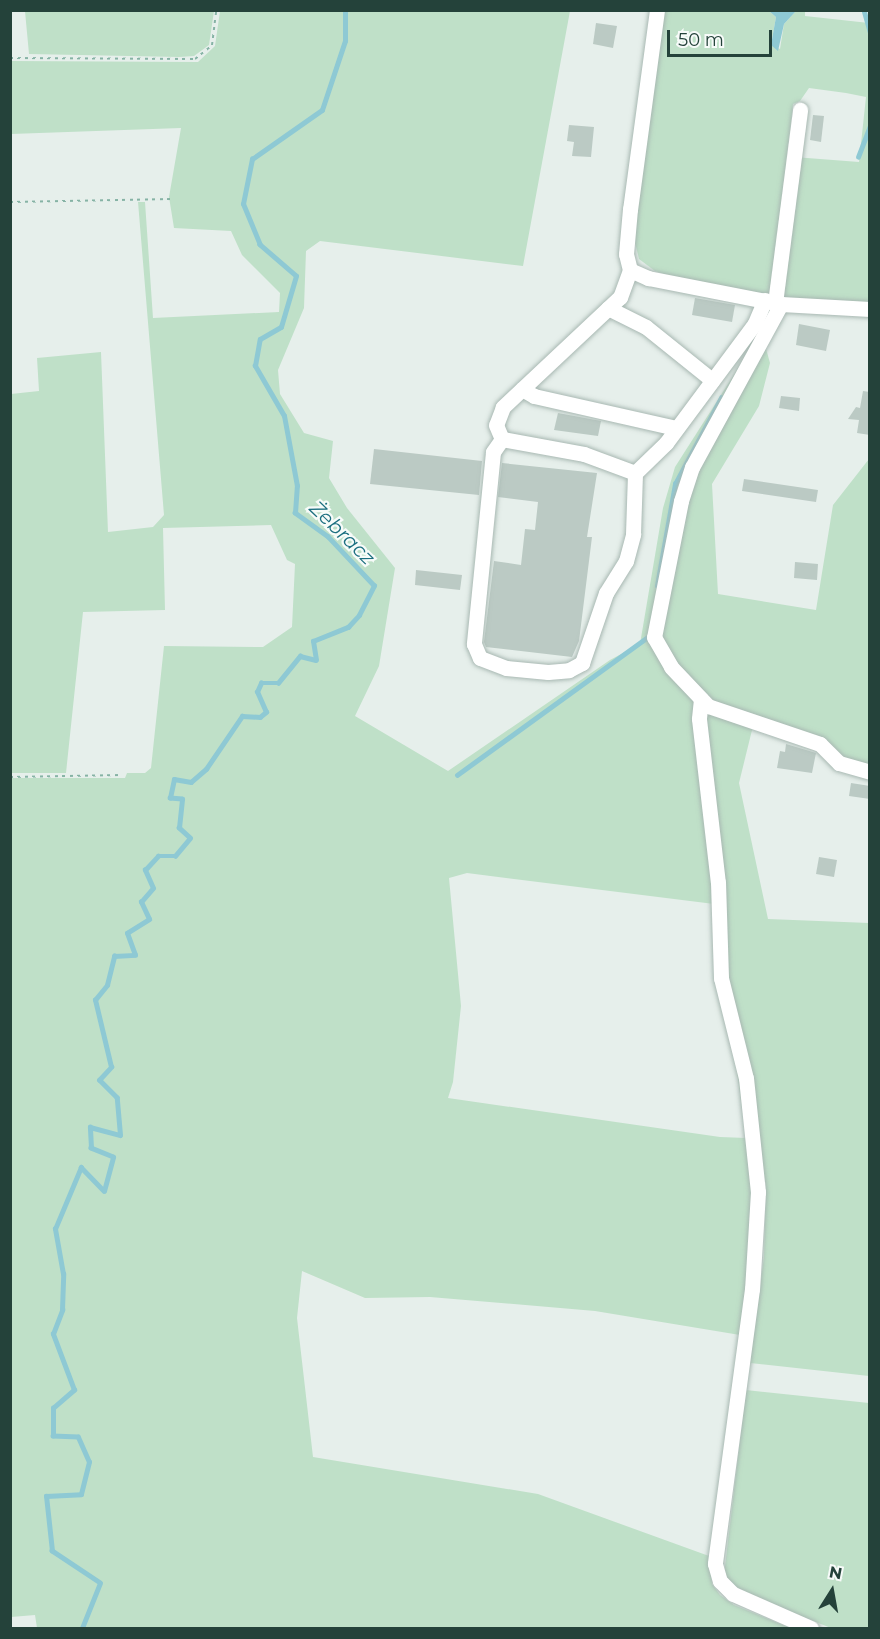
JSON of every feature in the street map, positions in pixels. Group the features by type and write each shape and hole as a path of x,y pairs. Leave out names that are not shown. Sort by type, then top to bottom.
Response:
{"street":[{"path":"502,439 496,425 503,407 620,297 630,270 626,254 630,209 657,10"},
{"path":"800,110 773,302 692,467 663,587 654,637 671,667 701,699 729,716 761,722 820,744 839,762 870,772"},
{"path":"630,270 648,278 773,302 870,309"},
{"path":"502,439 493,452 474,644 480,658 506,668 548,672 569,670 582,663 606,593 626,561 633,534 636,473 676,428 754,323 773,302"},
{"path":"608,308 646,327 712,380"},
{"path":"522,389 534,396 676,428"},
{"path":"502,439 584,454 636,473"},
{"path":"701,699 699,719 718,882 721,978 744,1069 758,1192 752,1289 715,1564 720,1581 733,1594 811,1629"}],"path":[{"path":"10,58 195,59 212,45 216,10"},
{"path":"10,202 172,200"},
{"path":"10,777 122,775"}],"green space":[{"path":"25,10 214,11 209,45 194,56 179,57 29,54"},
{"path":"220,11 570,11 523,266 320,241 306,251 304,308 278,370 280,394 304,433 333,441 329,478 347,508 395,568 379,666 355,716 448,771 610,660 640,644 663,508 675,467 751,348 745,344 755,333 763,338 770,363 759,406 712,484 718,594 816,610 833,505 869,459 869,768 753,726 739,783 768,919 869,923 869,1376 750,1363 764,1257 766,1182 751,1191 748,1275 740,1335 595,1311 430,1297 365,1298 302,1271 297,1318 313,1457 538,1494 709,1556 712,1584 720,1595 734,1605 790,1628 37,1628 35,1615 11,1617 11,778 125,778 127,773 145,773 151,768 164,646 263,647 292,627 295,564 287,560 271,525 163,528 165,610 83,612 66,773 11,773 11,394 39,391 37,358 101,352 108,532 153,527 164,515 138,202 145,202 153,318 279,312 280,293 242,255 231,231 174,228 169,197 181,128 11,134 10,61 198,62 215,46","holes":["467,873 714,904 746,1138 720,1137 448,1098 453,1082 461,1006 449,878"]},
{"path":"662,11 769,11 776,17 771,45 780,49 784,24 796,11 805,11 805,16 869,23 869,304 779,297 794,157 859,162 866,97 846,93 809,88 800,101 793,104 771,296 673,277 655,271 639,259 632,230"},
{"path":"746,1390 869,1403 869,1628 831,1628 742,1593 724,1575"}],"water":[{"path":"769,11 796,11 784,24 778,51 771,45 776,17"}],"building":[{"path":"596,23 617,26 613,48 593,44"},
{"path":"813,115 824,116 821,142 810,140"},
{"path":"569,125 594,127 591,157 572,156 574,142 567,141"},
{"path":"695,298 735,305 732,322 692,315"},
{"path":"799,324 830,330 826,351 796,345"},
{"path":"863,391 870,392 870,435 857,433 859,420 848,419 856,407 860,408"},
{"path":"781,396 800,398 799,411 779,408"},
{"path":"558,413 601,421 598,436 554,430"},
{"path":"374,449 482,461 479,495 370,484"},
{"path":"502,463 597,473 587,537 592,537 579,641 572,657 486,647 484,642 494,561 521,565 525,529 535,530 538,502 498,497"},
{"path":"744,479 818,490 816,502 742,491"},
{"path":"795,562 818,564 817,580 794,578"},
{"path":"416,570 462,575 460,590 415,585"},
{"path":"786,744 816,753 812,773 777,768 780,751 785,752"},
{"path":"851,783 870,786 870,799 849,796"},
{"path":"819,857 837,860 834,877 816,874"}],"waterway":[{"name":"Żebracz","path":"82,1628 100,1583 52,1551 46,1496 81,1494 89,1462 78,1437 53,1436 53,1408 74,1390 53,1334 62,1310 63,1274 55,1229 81,1167 104,1191 113,1157 91,1148 90,1127 120,1135 117,1098 99,1080 111,1067 95,1000 107,985 114,956 135,955 127,933 149,919 141,902 153,888 145,870 158,856 175,856 190,838 179,828 182,799 170,798 174,779 191,782 206,769 242,716 260,717 266,712 257,692 261,683 278,683 300,656 316,660 313,641 348,627 359,615 374,586 328,537 295,513 297,486 284,416 255,366 260,339 281,327 296,276 260,245 243,204 252,159 322,110 345,41 345,10"},
{"path":"864,10 870,31"},
{"path":"858,157 870,125"},
{"path":"657,586 675,484 721,398"},
{"path":"457,775 649,636"}]}
